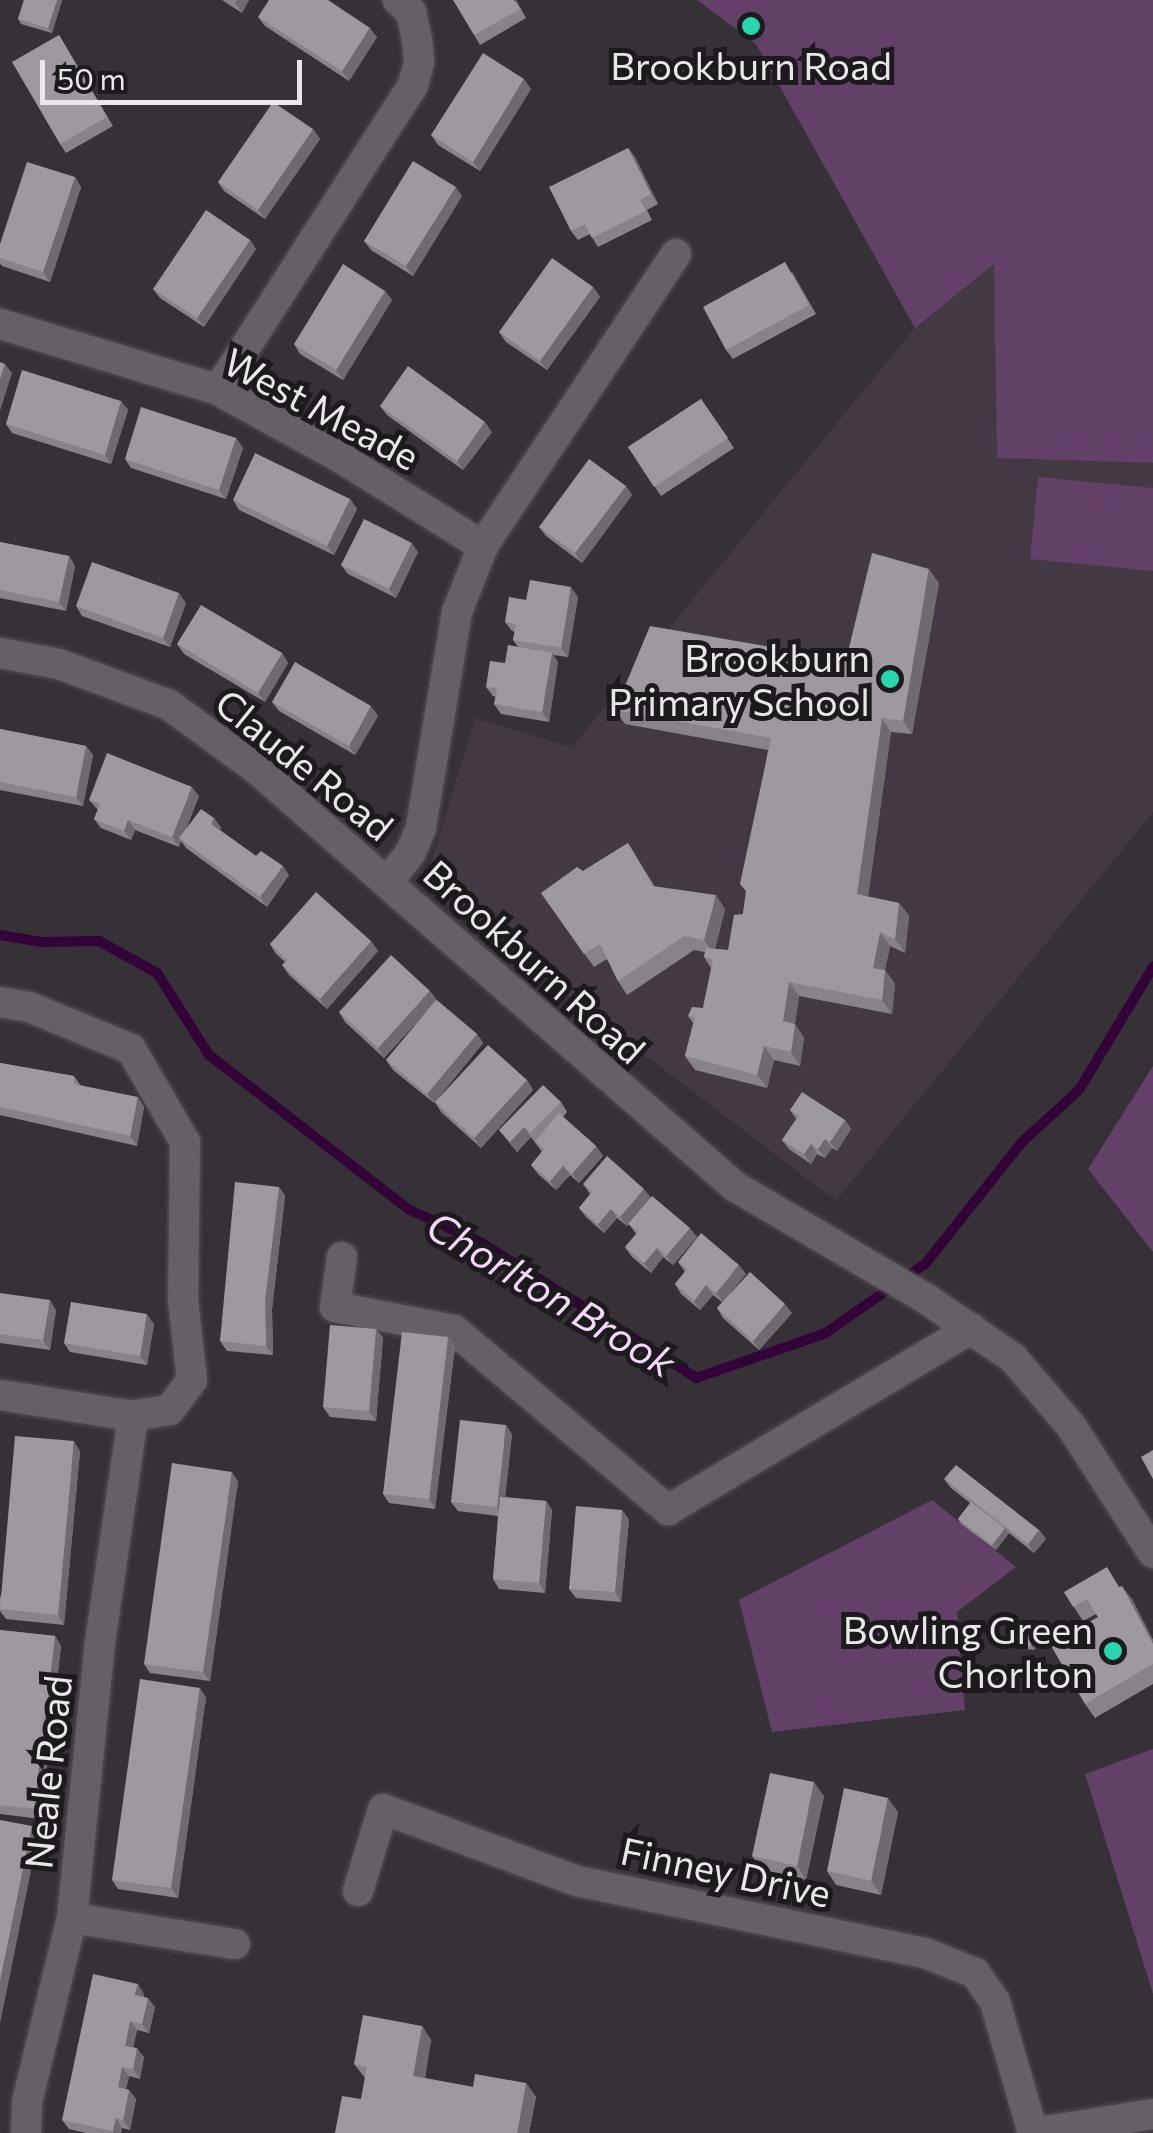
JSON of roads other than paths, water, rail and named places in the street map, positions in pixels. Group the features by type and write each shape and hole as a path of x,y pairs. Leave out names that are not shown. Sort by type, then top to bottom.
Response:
{"street":[{"path":"218,390 413,85 419,62 418,40 411,12 398,0"},
{"name":"Brookburn Road","path":"676,254 483,546 456,612 421,828 411,852 387,883 734,1186 920,1295 1013,1358 1046,1393 1153,1553"},
{"name":"West Meade","path":"0,324 218,390 342,458 483,546"},
{"name":"Claude Road","path":"0,653 59,664 169,705 258,770 387,883"},
{"path":"0,1002 29,1008 131,1049 186,1142 183,1300 192,1380 170,1410 133,1416 0,1394"},
{"path":"342,1257 335,1307 454,1330 668,1510 972,1328"},
{"name":"Neale Road","path":"26,2133 14,2100 72,1918 100,1643 133,1416"},
{"name":"Finney Drive","path":"358,1891 383,1809 577,1881 925,1954 975,1973 994,2002 1034,2133"},
{"path":"72,1918 235,1944"},
{"path":"1034,2133 1153,2114"}],"waterway":[{"name":"Chorlton Brook","path":"0,935 42,942 99,941 157,973 209,1055 408,1209 482,1243 696,1378 824,1334 926,1263 1022,1142 1079,1090 1153,967"}],"place":[{"name":"Brookburn Road","path":"751,26"},
{"name":"Brookburn Primary School","path":"890,679"},
{"name":"Bowling Green Chorlton","path":"1113,1651"}]}
